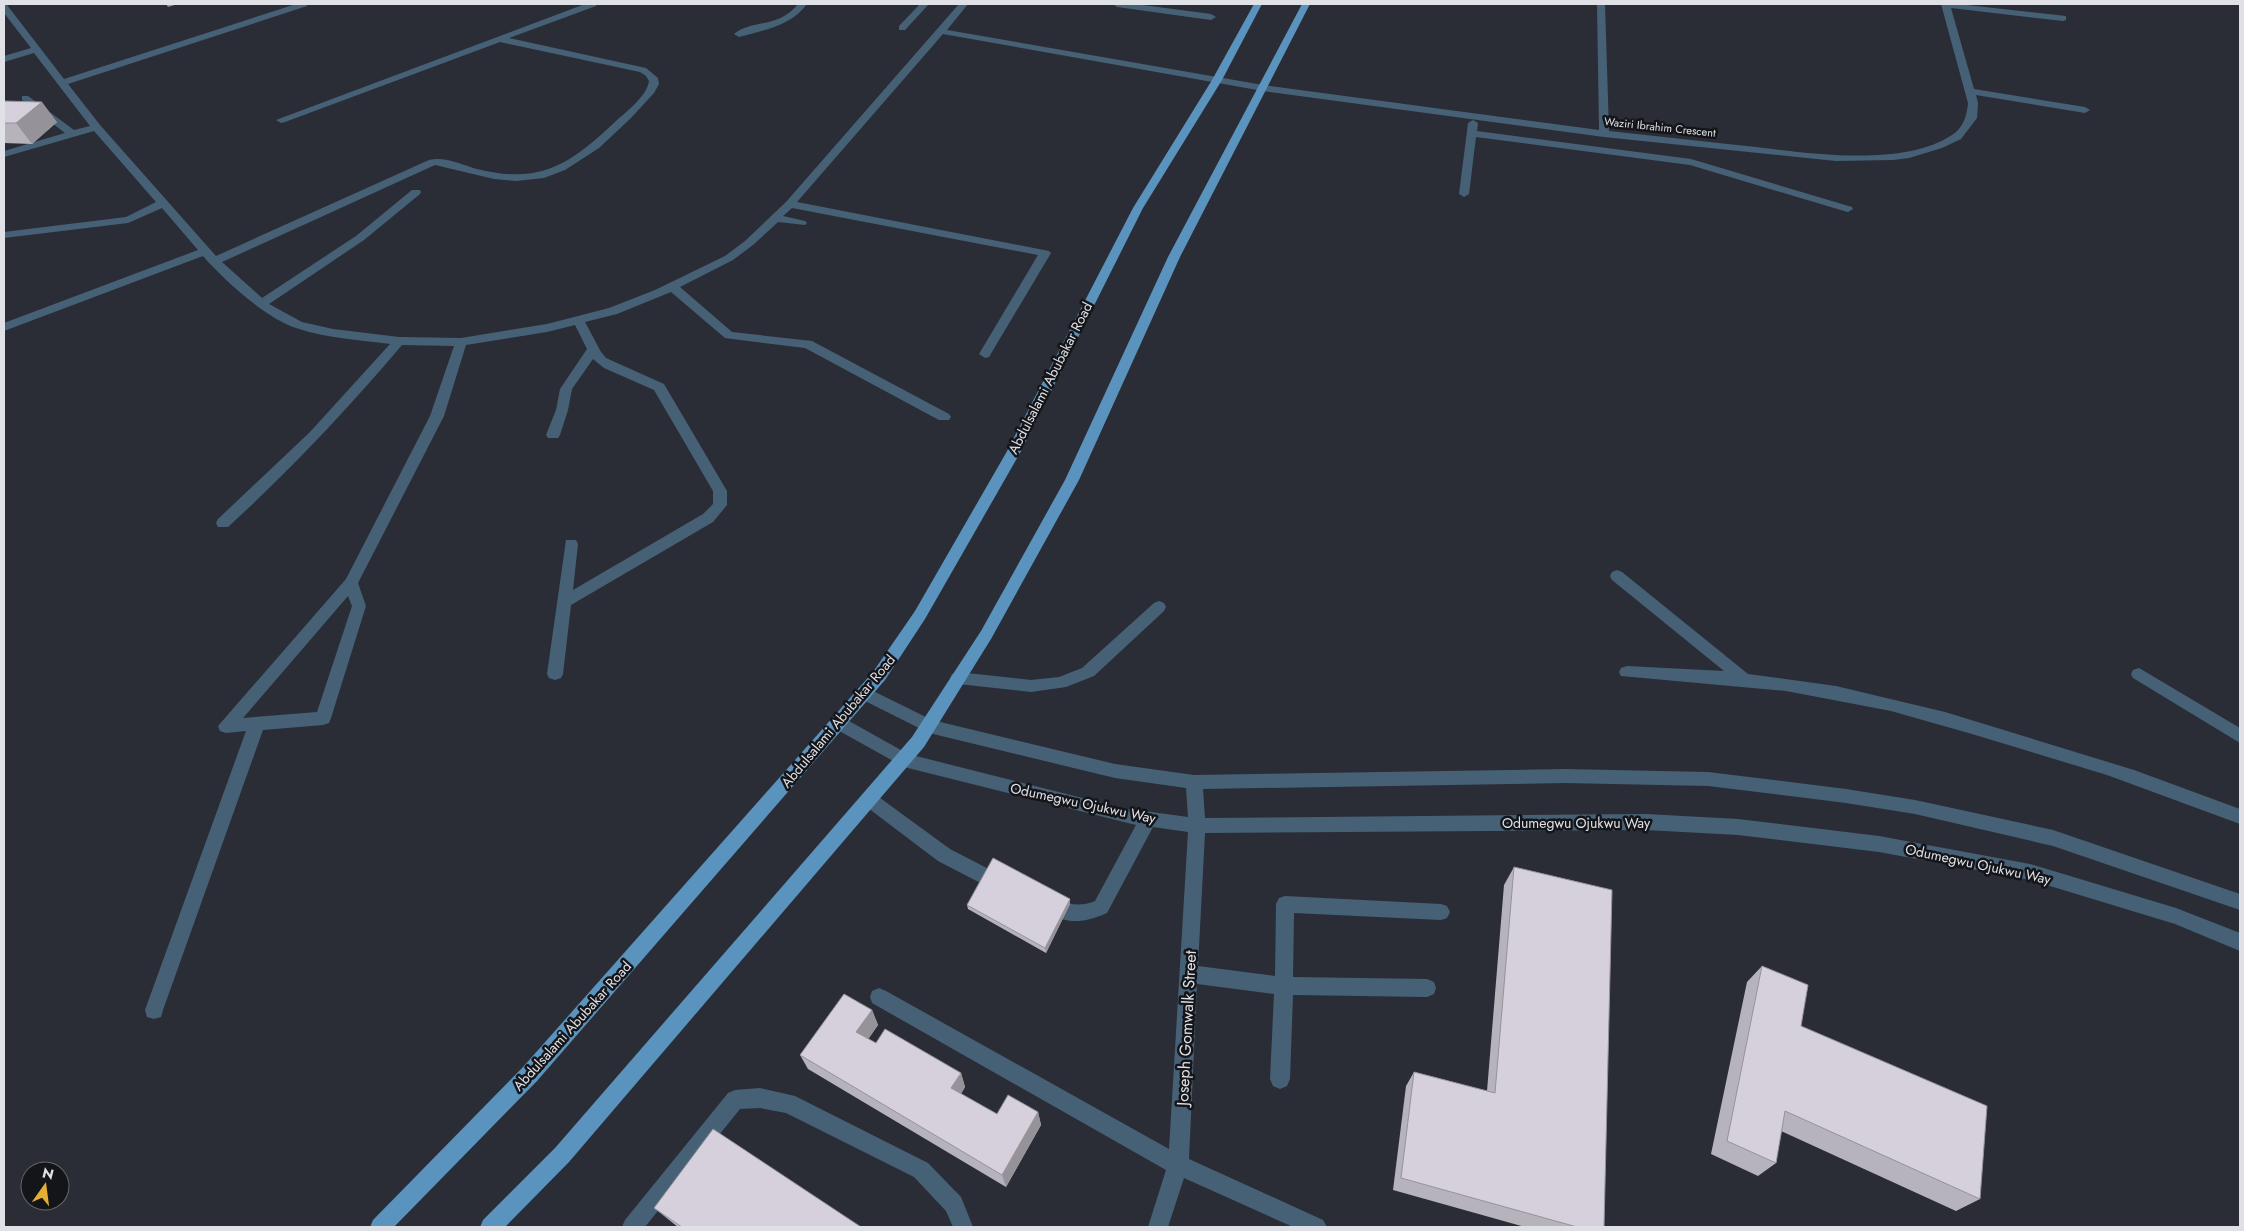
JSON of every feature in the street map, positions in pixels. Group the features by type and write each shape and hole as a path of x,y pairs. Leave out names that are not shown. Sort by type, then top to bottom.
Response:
{"main road":[{"name":"Abdulsalami Abubakar Road","path":"380,1227 530,1074 865,693 920,615 1013,453 1138,208 1218,80 1258,4"},
{"path":"490,1227 562,1155 870,800 904,760 929,726 986,636 1072,480 1174,256 1306,4"}],"street":[{"path":"263,4 274,14"},
{"path":"63,83 304,4"},
{"path":"281,120 593,4"},
{"path":"739,34 788,21 795,16 803,4"},
{"path":"902,28 925,4"},
{"path":"4,7 96,127 204,251 261,304 298,325 333,333 399,341 461,342 538,330 613,311 672,287 729,258 749,243 790,204 964,4"},
{"path":"1117,4 1211,17"},
{"path":"1601,4 1604,134"},
{"path":"1945,5 2062,18"},
{"name":"Waziri Ibrahim Crescent","path":"939,32 1263,88 1604,134 1836,158 1893,157 1908,155 1938,146 1957,137 1972,118 1973,103 1945,5"},
{"path":"214,261 433,162 505,177 529,178 546,174 567,164 616,129 651,91 655,84 654,78 643,70 500,39"},
{"path":"4,59 37,49"},
{"path":"1970,91 2085,110"},
{"path":"25,98 73,134"},
{"path":"1464,194 1474,116"},
{"path":"4,154 96,127"},
{"path":"1472,133 1691,162 1848,209"},
{"path":"261,304 360,238 416,192"},
{"path":"4,235 128,220 164,203"},
{"path":"790,204 1045,253 985,354"},
{"path":"775,218 801,224"},
{"path":"4,327 204,251"},
{"path":"672,287 729,335 808,344 944,417"},
{"path":"564,602 708,518 720,505 720,491 659,387 648,380 607,365 598,357 579,321"},
{"path":"223,523 265,486 332,419 399,341"},
{"path":"351,583 359,606 323,718 226,726 351,583 437,416 461,342"},
{"path":"553,435 562,410 566,389 594,349"},
{"path":"554,674 571,544"},
{"path":"1617,576 1745,680"},
{"path":"958,678 1031,686 1060,683 1088,672 1159,607"},
{"path":"1627,672 1745,680 1810,688 1976,728 2129,774 2198,799 2240,818"},
{"path":"2139,674 2240,736"},
{"path":"865,693 929,726 1115,771 1194,782 1565,776 1708,779 1846,796 1915,807 2044,836 2240,902"},
{"name":"Odumegwu Ojukwu Way","path":"840,723 904,760 1122,815 1197,826 1646,822 1738,827 1879,844 2030,872 2176,916 2240,942"},
{"path":"154,1010 257,724"},
{"name":"Joseph Gomwalk Street","path":"1158,1227 1178,1165 1197,826 1194,782"},
{"path":"870,800 944,854 1016,892"},
{"path":"1034,899 1069,915 1086,914 1101,908 1148,819"},
{"path":"1280,1079 1285,904 1441,912"},
{"path":"1188,974 1284,986 1428,988"},
{"path":"879,997 1178,1165 1316,1227"},
{"path":"632,1227 735,1100 760,1098 788,1103 921,1170 954,1204 964,1227"}],"building":[{"path":"4,101 42,102 16,123 4,123"},
{"path":"993,858 1070,899 1045,948 967,905"},
{"path":"1514,867 1612,890 1604,1227 1577,1227 1401,1178 1414,1072 1495,1093"},
{"path":"1762,966 1808,985 1801,1026 1987,1106 1980,1199 1785,1111 1776,1163 1727,1141"},
{"path":"844,994 872,1010 856,1032 876,1043 885,1029 961,1073 951,1088 997,1114 1008,1095 1038,1112 1002,1175 800,1055"},
{"path":"713,1129 861,1227 682,1227 654,1208"}]}
